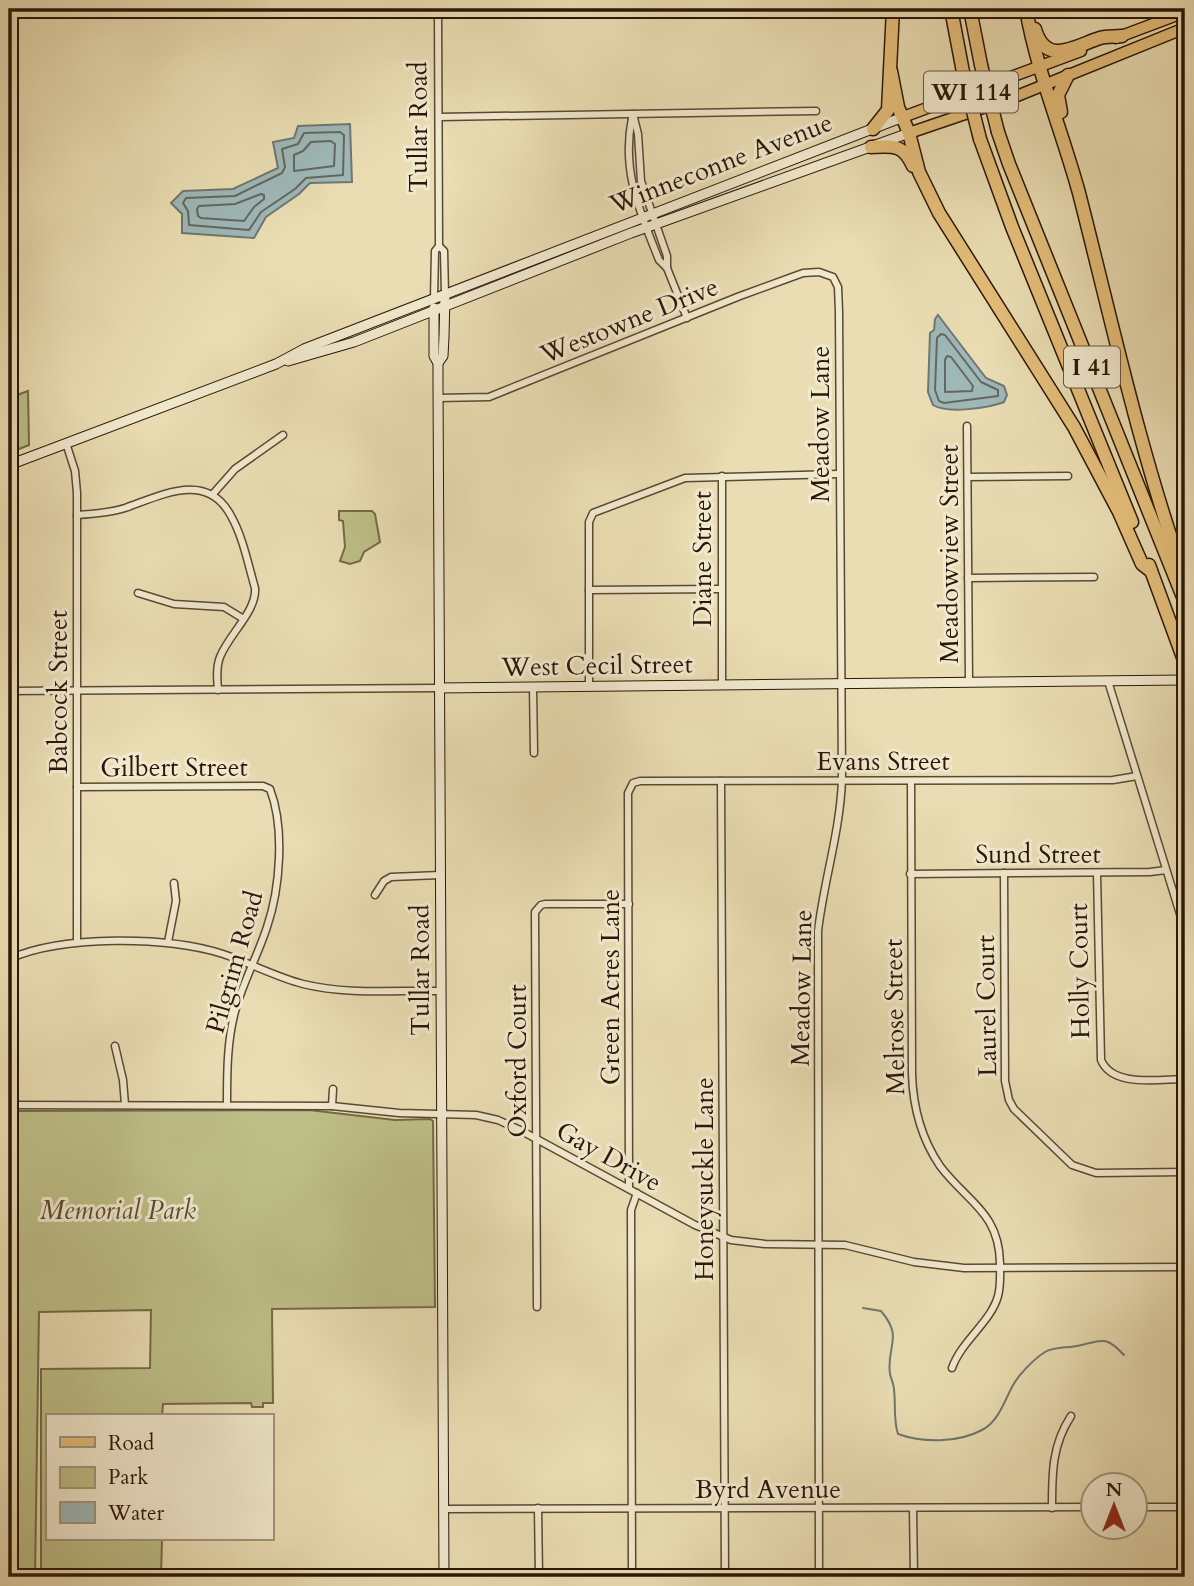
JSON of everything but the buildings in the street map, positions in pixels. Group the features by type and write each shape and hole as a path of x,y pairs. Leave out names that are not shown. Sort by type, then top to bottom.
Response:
{"highway":[{"path":"873,129 888,110 893,9"},
{"name":"I 41","path":"951,9 962,72 980,139 1012,228 1185,661"},
{"name":"I 41","path":"970,9 981,65 1009,164 1185,602"},
{"path":"1026,9 1036,35 1053,51 1065,51 1102,37 1122,36"},
{"path":"1026,9 1045,84 1073,173 1119,361 1154,485 1185,579"},
{"path":"891,71 898,107 909,133 919,172 954,239 1086,448 1142,564 1151,571"},
{"path":"1068,75 1059,92 1058,102 1075,158 1073,173"},
{"path":"871,147 900,148 919,172"}],"main road":[{"name":"Winneconne Avenue","path":"9,465 276,364 304,349 643,217 1185,12"},
{"name":"Winneconne Avenue","path":"276,364 306,358 354,342 656,224 1045,84 1185,28"},
{"name":"Tullar Road","path":"444,1577 438,398 439,363 443,356 445,295"},
{"name":"Tullar Road","path":"434,299 434,356 439,363"},
{"name":"West Cecil Street","path":"438,688 1185,680"}],"street":[{"name":"Tullar Road","path":"434,299 435,251 439,246 438,9"},
{"path":"439,117 816,111"},
{"path":"633,114 638,134 641,181 667,256 667,268 687,318"},
{"path":"633,114 629,133 629,172 646,228 659,260 667,268"},
{"name":"Tullar Road","path":"439,246 444,251 445,295"},
{"name":"Westowne Drive","path":"438,398 489,397 803,272 819,272 833,277"},
{"name":"Meadow Lane","path":"819,1577 818,931 821,904 839,824 842,780 839,291 833,277"},
{"name":"Meadowview Street","path":"967,426 969,682"},
{"path":"212,495 235,469 283,435"},
{"name":"Babcock Street","path":"66,443 76,482 77,515 77,942"},
{"path":"589,686 591,516 680,479 839,474"},
{"name":"Diane Street","path":"722,476 722,684"},
{"path":"968,477 1068,477"},
{"path":"77,515 111,512 171,491 195,490 212,495 224,505 233,521 255,587 255,601 218,660 218,690"},
{"path":"968,578 1094,577"},
{"path":"589,590 721,589"},
{"path":"138,593 173,604 224,607 242,618"},
{"path":"1108,681 1185,930"},
{"path":"533,687 534,754"},
{"name":"West Cecil Street","path":"9,691 438,688"},
{"name":"Evans Street","path":"631,785 640,781 1113,780 1136,776"},
{"name":"Melrose Street","path":"911,780 912,1074 915,1110 936,1160 984,1212 992,1224 999,1244 1000,1289 996,1303 964,1345 952,1368"},
{"name":"Honeysuckle Lane","path":"721,781 725,1577"},
{"name":"Green Acres Lane","path":"629,1189 628,793 631,785"},
{"name":"Gilbert Street","path":"77,787 263,786 270,789"},
{"name":"Pilgrim Road","path":"227,1104 228,1053 236,1008 267,928 277,878 278,835 270,789"},
{"name":"Sund Street","path":"910,874 1166,870"},
{"name":"Laurel Court","path":"1004,873 1005,1081 1011,1104 1062,1157 1078,1168 1096,1172 1185,1172"},
{"name":"Holly Court","path":"1097,873 1101,1060 1111,1074 1121,1078 1185,1079"},
{"path":"375,895 384,881 391,877 440,875"},
{"path":"168,942 176,901 174,883"},
{"name":"Oxford Court","path":"537,1307 536,909 545,904 629,904"},
{"path":"9,959 48,946 77,942 168,942 199,947 304,984 342,990 441,991"},
{"path":"116,1046 125,1105"},
{"path":"332,1106 333,1088"},
{"name":"Gay Drive","path":"9,1105 332,1106 399,1113 466,1114 509,1124 695,1225 723,1237 758,1244 860,1247 939,1266 1185,1267"},
{"path":"632,1577 631,1210 637,1194"},
{"path":"1052,1507 1053,1457 1071,1416"},
{"path":"913,1507 914,1577"},
{"name":"Byrd Avenue","path":"444,1509 1078,1507"},
{"path":"1148,1507 1185,1507"},
{"path":"538,1508 539,1577"}],"green space":[{"path":"28,391 29,445 9,453 9,398"},
{"path":"339,511 372,511 375,514 380,542 364,552 360,561 350,564 340,561 345,547 343,521 339,520"},
{"name":"Memorial Park","path":"309,1110 395,1120 433,1121 435,1307 272,1309 273,1403 263,1403 263,1407 252,1407 251,1403 163,1404 162,1414 46,1414 46,1540 162,1540 161,1577 41,1577 41,1369 150,1368 151,1310 39,1312 35,1577 9,1577 9,1111"}],"water":[{"path":"350,124 352,182 310,183 266,217 254,238 182,233 182,214 171,203 183,191 233,189 278,168 273,142 294,138 298,126"},
{"path":"938,315 986,378 1004,386 1007,395 1004,402 958,410 933,405 928,392 930,333 934,330"}],"waterway":[{"path":"863,1308 881,1311 892,1328 893,1342 889,1364 894,1388 896,1428 898,1434 918,1439 962,1437 988,1426 1000,1411 1018,1377 1048,1350 1102,1341 1112,1344 1124,1355"}]}
